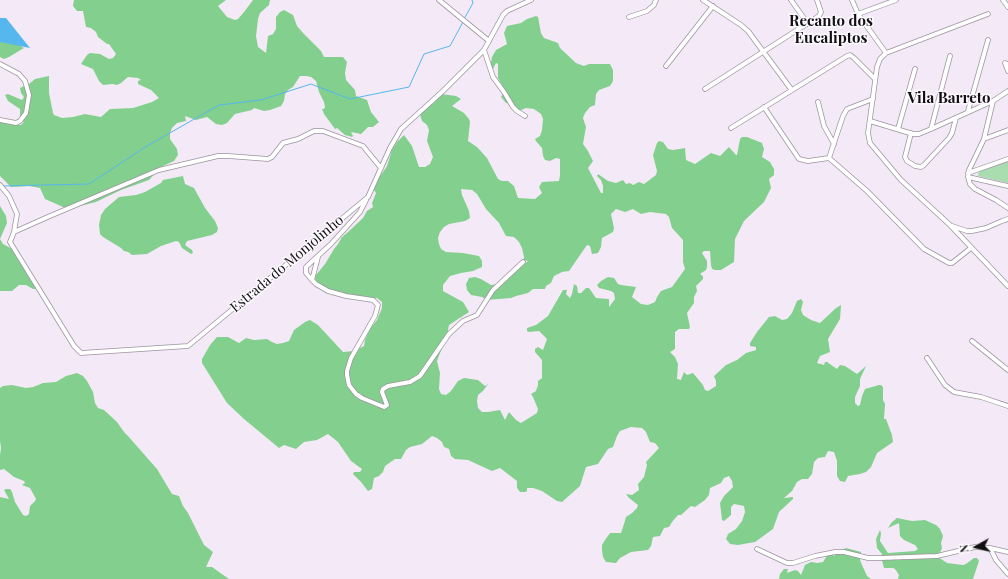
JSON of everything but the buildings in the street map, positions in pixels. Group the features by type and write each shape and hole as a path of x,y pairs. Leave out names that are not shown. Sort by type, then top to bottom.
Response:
{"street":[{"path":"438,0 489,41"},
{"name":"Estrada do Monjolinho","path":"14,232 10,242 74,346 81,353 188,346 368,196 392,144 401,129 443,91 484,50 503,15 507,11 531,0"},
{"path":"629,17 647,11 654,5 656,0"},
{"path":"703,0 745,28 791,90"},
{"path":"791,0 808,24"},
{"path":"705,89 808,24 821,14 821,9 816,0"},
{"path":"852,0 858,14 886,53"},
{"path":"858,14 896,0"},
{"path":"1003,0 1008,7"},
{"path":"666,66 713,6"},
{"path":"988,14 886,53 881,57 875,80 868,138 873,148 901,180 950,225 1008,286"},
{"path":"968,112 988,40"},
{"path":"484,50 493,78 513,107 525,116"},
{"path":"731,128 850,55 875,80"},
{"path":"931,130 950,56"},
{"path":"1007,62 1008,71"},
{"path":"0,64 19,74 25,81 29,95 26,113 20,120 16,123 0,120"},
{"path":"898,128 915,69"},
{"path":"870,121 919,134 956,118 1008,91"},
{"path":"829,158 843,116 848,109 873,99"},
{"path":"993,100 984,139 968,175 970,184 975,189 1008,208"},
{"path":"818,102 824,126 834,144"},
{"path":"764,107 799,159 808,161 829,158 867,191 924,249 949,263 952,263 971,248"},
{"path":"911,133 905,157 907,161 918,167 924,165 949,138 956,118"},
{"path":"984,139 1008,130"},
{"path":"14,232 159,170 218,156 268,160 283,143 298,139 314,132 323,131 363,146 381,168"},
{"path":"968,175 1008,159"},
{"path":"968,175 1008,186"},
{"path":"1,187 15,207 17,214 14,232"},
{"path":"368,196 360,212 331,244 306,267 306,273 320,287 328,291 346,296 372,300 377,303 378,312 351,358 347,371 349,385 356,394 368,401 384,407 387,405 382,392 383,389 388,386 410,382 420,376 449,334 464,321 477,315 494,290 523,262"},
{"path":"950,225 967,231 972,231 986,228 1008,219"},
{"path":"312,280 318,257"},
{"path":"972,341 1008,370"},
{"path":"927,358 945,385 954,392 981,397 1008,406"},
{"path":"758,549 787,563 793,563 835,552 844,552 868,558 937,556 974,547 990,548 1008,552"},
{"path":"990,548 996,560 1008,574"}],"green space":[{"path":"74,0 226,0 218,6 227,17 235,20 238,19 253,0 270,0 269,5 260,13 258,19 256,36 258,47 266,53 268,36 273,34 276,29 276,17 280,12 284,10 293,15 297,26 321,51 324,57 343,57 347,62 345,73 346,80 355,90 356,96 367,100 371,112 379,122 373,127 368,127 361,134 351,132 352,137 345,135 337,128 335,129 324,114 322,109 325,107 324,102 316,81 311,77 300,76 293,87 285,94 284,101 281,106 270,110 264,111 254,108 252,110 235,114 227,123 222,125 216,124 207,117 196,120 185,116 186,121 177,123 172,128 170,133 170,139 177,149 178,155 174,161 161,167 149,180 121,190 96,202 76,207 63,207 45,199 40,188 29,186 11,187 0,176 0,122 21,125 24,122 20,119 20,109 8,101 5,95 8,94 22,100 24,97 20,88 24,86 29,87 29,84 35,79 49,76 49,93 53,113 54,115 62,118 85,114 101,117 110,109 133,108 152,102 159,98 151,90 138,84 138,81 141,80 138,78 128,77 117,85 103,85 99,81 93,69 81,64 90,53 100,54 109,59 113,58 116,54 109,44 98,37 96,32 91,28 86,27 83,11 77,11 73,6"},
{"path":"536,16 538,17 541,33 544,38 558,43 560,48 576,63 584,66 589,64 610,64 613,70 613,81 610,86 599,90 596,94 595,105 590,107 583,118 586,127 583,144 593,161 588,168 601,193 603,193 603,186 601,180 597,176 598,174 608,181 616,183 623,180 626,184 630,183 633,185 639,182 644,184 656,175 657,171 653,155 659,141 663,142 668,149 673,150 685,148 686,160 695,164 711,153 720,156 729,147 737,155 740,139 742,137 747,137 762,143 764,149 762,157 770,162 774,169 774,175 769,179 771,188 764,202 744,221 735,239 734,262 721,270 715,270 712,269 710,251 704,251 702,253 707,261 707,267 706,270 700,274 703,276 703,279 696,286 697,291 694,297 694,303 687,313 690,327 689,329 679,329 675,332 675,349 670,352 675,357 678,364 677,379 681,380 684,372 687,375 693,373 703,385 705,390 708,391 716,386 714,376 726,365 737,360 746,353 756,350 756,347 750,346 750,343 769,317 775,316 782,320 787,319 792,313 797,301 801,299 803,302 801,310 803,315 820,323 841,305 840,319 828,339 830,352 820,356 817,363 824,365 825,362 827,362 837,369 840,365 845,366 857,374 866,366 860,379 860,386 855,397 855,403 858,406 860,405 865,389 879,385 883,387 883,400 885,404 884,419 886,419 893,442 877,453 871,467 866,472 848,476 845,482 840,481 837,476 837,461 834,452 828,451 825,457 818,458 814,462 812,474 808,479 802,479 797,482 792,491 784,498 793,497 793,499 779,512 773,529 755,542 738,545 730,544 726,539 728,534 736,529 742,521 745,512 744,506 734,504 731,507 731,515 724,521 722,520 720,503 724,496 733,487 729,476 724,478 721,483 710,488 709,495 705,500 695,507 691,506 681,515 678,515 669,527 664,528 660,536 653,537 651,546 648,550 631,552 620,558 616,563 606,562 603,557 602,545 610,533 621,533 626,517 637,508 638,505 626,494 632,495 639,490 638,484 644,477 647,465 646,462 659,448 655,443 650,442 646,432 642,428 631,427 620,431 613,447 608,449 598,464 586,467 580,486 562,502 557,501 542,491 533,488 527,488 527,491 520,492 517,488 517,481 500,468 492,471 468,460 455,459 451,456 449,449 444,447 442,442 432,436 422,444 410,447 406,450 401,459 395,459 385,466 383,472 374,478 372,489 368,491 353,474 354,472 360,472 362,469 351,461 338,442 328,434 317,440 304,442 296,449 284,445 279,448 227,403 202,363 202,359 210,345 217,337 228,337 239,343 246,338 254,340 267,339 277,344 283,343 289,341 294,330 310,320 318,325 343,352 354,351 364,346 370,329 377,320 382,308 382,302 377,298 370,299 329,291 317,282 315,279 316,275 325,264 342,237 363,218 367,211 373,207 372,203 376,193 374,190 377,181 387,166 392,150 404,135 412,146 419,167 425,167 430,164 433,157 427,141 429,130 427,125 422,121 419,111 434,103 441,94 456,96 461,99 452,106 464,113 469,119 468,141 477,147 487,158 498,179 508,181 514,186 518,198 535,199 542,193 539,187 542,182 559,181 560,159 556,158 550,161 545,160 542,148 535,139 540,136 542,130 543,119 541,114 534,109 526,108 519,111 511,104 506,103 501,97 505,90 498,78 498,64 496,63 492,71 490,68 492,57 496,50 507,44 504,33 507,26 521,23","holes":["461,189 472,190 477,194 486,209 499,223 506,236 514,237 519,242 522,248 524,260 528,261 508,279 498,284 491,285 475,277 469,278 466,284 467,290 471,295 482,297 487,300 511,298 528,293 533,289 545,289 546,286 551,283 554,276 562,272 569,271 587,245 590,246 592,254 598,253 601,247 602,238 613,232 614,228 611,214 616,209 625,212 633,209 641,214 650,212 666,214 669,217 672,228 683,240 683,262 685,269 672,287 661,291 655,302 648,305 641,304 632,297 636,287 618,284 614,278 608,277 597,285 599,288 614,293 615,299 609,307 609,299 596,298 589,288 586,288 581,293 578,293 577,286 574,284 570,298 566,294 567,290 563,290 548,316 536,325 527,328 527,331 529,332 539,331 547,339 543,350 538,347 535,349 535,352 542,360 542,378 538,381 536,391 531,394 538,409 537,413 521,423 509,412 505,420 500,410 482,412 478,408 478,395 488,384 485,386 478,380 464,378 458,381 446,395 441,394 439,389 440,373 437,361 448,336 449,325 469,312 463,302 443,291 443,285 450,276 473,271 482,267 482,261 479,256 446,252 441,249 438,238 444,227 470,218"]},
{"path":"0,36 24,48 4,59 0,57"},
{"path":"1008,162 1008,183 978,176 980,171"},
{"path":"183,176 185,184 194,188 218,228 217,232 212,235 187,241 185,245 192,250 193,253 191,254 182,248 179,242 176,241 161,246 147,254 132,255 100,234 99,225 101,215 105,209 119,197 136,195 145,192 161,183 163,180"},
{"path":"0,206 6,216 7,223 0,239"},
{"path":"0,239 3,244 16,251 25,271 36,289 26,285 19,285 12,291 0,291"},
{"path":"77,373 83,376 87,381 93,392 95,403 98,408 104,410 117,422 157,469 172,494 179,496 204,545 213,552 206,567 212,567 229,579 0,579 0,497 9,499 4,490 10,489 15,502 23,515 26,516 29,514 30,506 36,499 30,488 22,485 25,483 24,481 14,477 4,469 0,470 0,388 3,386 12,385 26,388 33,387 43,383 56,382 66,376"},
{"path":"897,518 912,521 925,520 936,525 940,529 943,536 941,543 942,548 938,557 947,563 963,565 974,558 977,558 979,561 973,579 898,579 899,575 895,569 884,568 881,557 882,554 877,548 876,539 880,530 880,541 888,553 915,551 918,549 915,545 904,540 900,536 899,523 888,528"},
{"path":"846,548 861,552 860,560 867,576 871,579 779,579 780,574 784,569 788,569 787,573 795,570 798,571 801,575 805,565 811,562 823,562 830,551 834,556"}],"water":[{"path":"0,18 6,18 30,48 0,42"}],"waterway":[{"path":"464,19 473,3 472,0"},
{"path":"3,186 89,184 147,146 219,105 261,100 311,84 350,99 409,87 424,54 450,46 463,22"}],"district":[{"name":"Recanto dos Eucaliptos","path":"831,30"},
{"name":"Vila Barreto","path":"949,98"}]}
